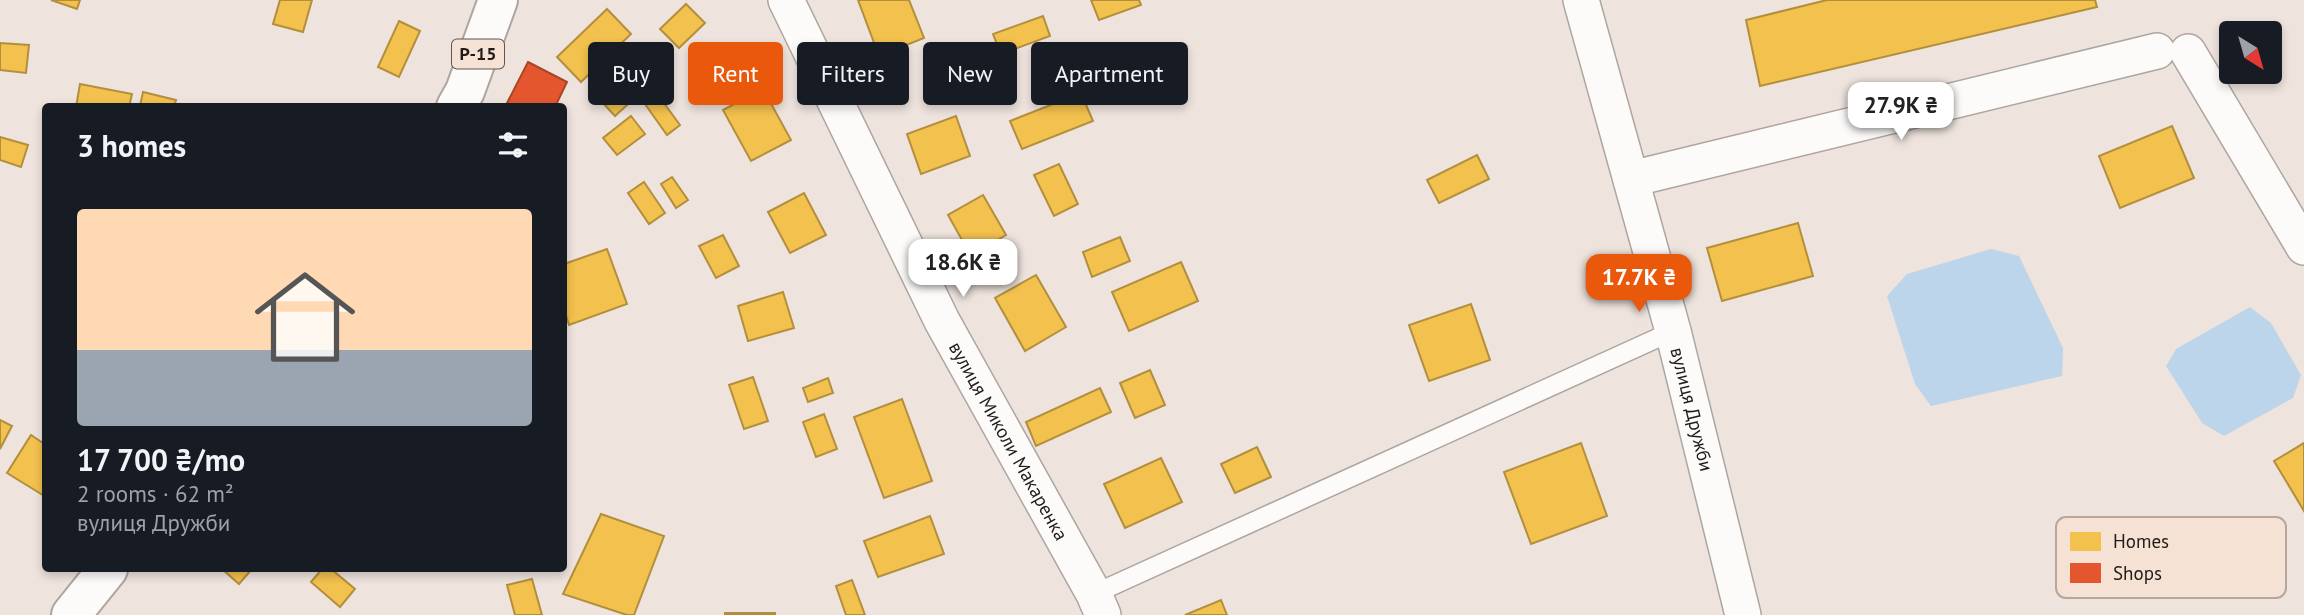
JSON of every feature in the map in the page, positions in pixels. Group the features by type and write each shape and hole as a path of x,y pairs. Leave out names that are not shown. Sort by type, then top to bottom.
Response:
{"main road":[{"name":"Р-15","path":"458,103 498,0"},
{"path":"71,615 106,572"}],"street":[{"name":"вулиця Миколи Макаренка","path":"786,0 942,321 1098,605"},
{"name":"вулиця Дружби","path":"1581,0 1673,331 1743,615"},
{"path":"1631,179 2172,51 2304,247"}],"lane":[{"path":"1098,605 1673,331"}],"water":[{"path":"1991,249 2019,256 2063,348 2062,376 1931,406 1915,384 1887,296 1907,274"},
{"path":"2250,307 2271,323 2301,375 2293,398 2224,436 2202,423 2166,366 2176,349"}],"building: Homes":[{"path":"51,0 80,0 77,9"},
{"path":"280,0 312,0 303,32 273,24"},
{"path":"858,0 909,0 924,38 909,44 874,42"},
{"path":"1091,0 1139,0 1141,5 1099,20"},
{"path":"1827,0 2095,0 2097,7 1760,86 1746,20"},
{"path":"686,4 705,23 679,48 660,29"},
{"path":"607,9 631,34 623,42 588,42 588,75 581,82 557,57"},
{"path":"1043,16 1050,36 1017,48 1017,42 996,42 993,34"},
{"path":"399,21 420,31 399,77 378,67"},
{"path":"0,43 29,45 26,73 0,70"},
{"path":"80,84 132,94 130,103 77,103"},
{"path":"143,92 176,100 175,103 141,103"},
{"path":"605,105 627,105 615,116"},
{"path":"646,105 665,105 680,125 667,135"},
{"path":"733,105 772,105 791,140 751,161 723,110"},
{"path":"1051,105 1086,105 1093,121 1022,149 1010,121"},
{"path":"631,116 645,134 617,155 603,138"},
{"path":"956,116 970,156 921,174 907,134"},
{"path":"2172,126 2194,178 2120,208 2099,156"},
{"path":"0,137 28,145 21,167 0,160"},
{"path":"1477,155 1489,179 1439,203 1427,180"},
{"path":"1059,164 1078,204 1054,216 1034,175"},
{"path":"672,177 688,200 676,208 661,184"},
{"path":"644,182 665,213 649,224 628,193"},
{"path":"804,193 826,235 790,253 768,212"},
{"path":"983,195 1006,235 971,256 948,215"},
{"path":"1798,223 1813,276 1722,301 1707,248"},
{"path":"723,235 739,266 716,278 699,246"},
{"path":"1120,237 1130,261 1092,277 1083,252"},
{"path":"607,249 627,304 569,325 567,263"},
{"path":"1181,262 1198,301 1129,331 1112,292"},
{"path":"1036,275 1066,327 1025,351 995,298"},
{"path":"783,292 794,328 748,341 738,306"},
{"path":"1471,304 1490,360 1429,381 1409,325"},
{"path":"1150,370 1165,405 1135,418 1120,383"},
{"path":"753,377 768,421 744,429 729,385"},
{"path":"828,378 833,393 808,402 803,388"},
{"path":"1100,388 1111,412 1036,446 1026,422"},
{"path":"902,399 932,481 884,498 854,417"},
{"path":"824,414 837,449 816,457 803,422"},
{"path":"0,420 12,426 0,449"},
{"path":"31,435 42,442 42,495 7,473"},
{"path":"1581,443 1607,516 1531,544 1504,472"},
{"path":"2304,443 2304,511 2274,461"},
{"path":"1257,447 1271,477 1235,493 1221,464"},
{"path":"1161,458 1182,502 1125,528 1104,484"},
{"path":"601,514 664,536 634,615 563,594"},
{"path":"930,516 944,554 878,577 864,541"},
{"path":"225,572 249,572 239,584"},
{"path":"319,572 335,572 355,589 340,607 311,582"},
{"path":"532,579 542,615 515,615 507,585"},
{"path":"852,580 865,615 846,615 836,586"},
{"path":"1221,600 1227,615 1185,615"},
{"path":"775,613 775,615 725,615"}],"building: Shops":[{"path":"528,62 567,82 557,103 507,103"}]}
